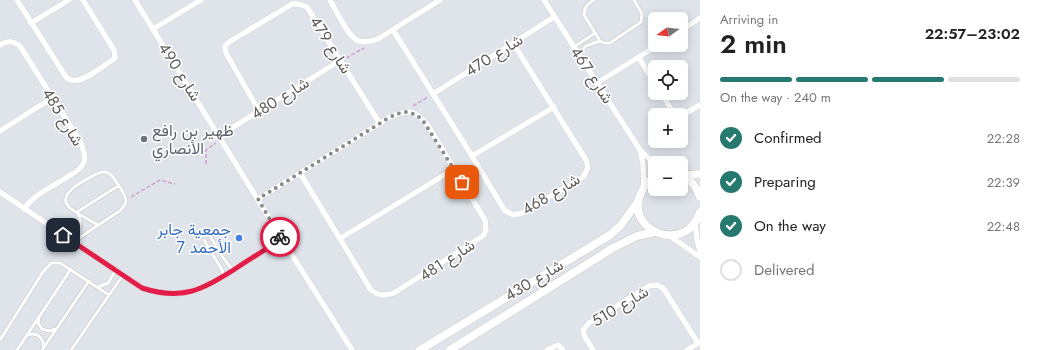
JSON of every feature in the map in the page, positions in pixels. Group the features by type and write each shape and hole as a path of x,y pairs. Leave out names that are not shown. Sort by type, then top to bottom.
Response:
{"street":[{"path":"17,0 66,77 71,80 82,79 111,61 115,54 83,0"},
{"path":"31,23 69,0"},
{"name":"شارع 490","path":"135,0 351,350"},
{"path":"153,29 201,0"},
{"path":"330,0 352,37 359,41 367,42 378,39 440,0"},
{"name":"شارع 467","path":"544,0 640,150 648,157"},
{"name":"شارع 479","path":"259,111 226,53 225,46 228,42 292,4 298,4 307,7 380,124"},
{"name":"شارع 470","path":"433,94 554,17"},
{"path":"688,26 700,18"},
{"name":"شارع 468","path":"393,30 505,211 514,215 522,213 583,177 588,165 554,107 513,43"},
{"name":"شارع 485","path":"0,45 5,42 13,42 20,46 81,143 84,153 84,164 78,171 38,194 24,209"},
{"path":"597,83 648,52"},
{"path":"638,58 648,73"},
{"name":"شارع 480","path":"220,138 259,111 341,60"},
{"path":"0,131 52,98"},
{"path":"688,111 700,105"},
{"path":"472,156 554,107"},
{"path":"258,199 390,117 403,112 408,112"},
{"name":"شارع 481","path":"300,173 371,290 380,295 388,296 394,293 483,236 486,230 485,220 422,119 412,112 408,112"},
{"name":"شارع 467","path":"640,150 643,164 644,186"},
{"path":"340,238 454,170"},
{"path":"688,175 700,174"},
{"path":"688,179 695,186 700,197"},
{"path":"644,186 648,183"},
{"name":"شارع 430","path":"420,350 610,235 628,216 638,200 644,186"},
{"path":"0,192 142,288 157,293 173,294 192,291 212,284 282,239"},
{"path":"638,200 638,208 644,222 655,232 662,235 670,236 680,234 688,230 695,223 700,212"},
{"path":"695,223 700,251"},
{"name":"شارع 430","path":"450,350 613,248 637,236 655,232"},
{"path":"670,236 700,257"},
{"name":"شارع 510","path":"593,350 585,337 583,330 589,323 649,286 657,285 663,288 699,342"},
{"path":"687,350 699,342"},
{"path":"547,350 558,345 563,350"}],"lane":[{"path":"594,0 587,5 584,10 584,15 600,41 604,43 610,43 641,22 643,18 642,14 634,0"},
{"path":"574,47 595,33"},
{"path":"578,54 586,46 600,41"},
{"path":"73,242 122,210 125,205 126,200 124,194 111,174 103,171 70,190 66,195 65,201 69,207 98,225"},
{"path":"77,212 118,186"},
{"path":"63,235 71,234 77,231 80,225 80,218 77,212"},
{"path":"210,236 224,259 233,270"},
{"path":"204,240 224,276"},
{"path":"0,340 47,266 51,263 57,262 71,269 109,295"},
{"path":"17,350 71,269"},
{"path":"98,287 108,282 116,270"},
{"path":"71,350 124,275"},
{"path":"43,348 89,281"},
{"path":"39,317 38,323 42,329 49,331 56,329"},
{"path":"26,335 33,334 39,336 43,341 43,348"}],"path":[{"path":"341,60 350,57 367,46"},
{"path":"408,112 414,105 433,94"},
{"path":"206,164 206,150 220,138"},
{"path":"126,200 160,180 175,184"}],"way so far":[{"path":"280,237 258,199 390,117 403,112 412,112 422,119 462,182"}],"place":[{"name":"ظهير بن رافع الأنصاري","path":"144,139"},
{"name":"جمعية جابر الأحمد 7","path":"239,238"}],"route":[{"path":"63,235 142,288 157,293 173,294 183,294 212,284 282,239 280,237"}]}
